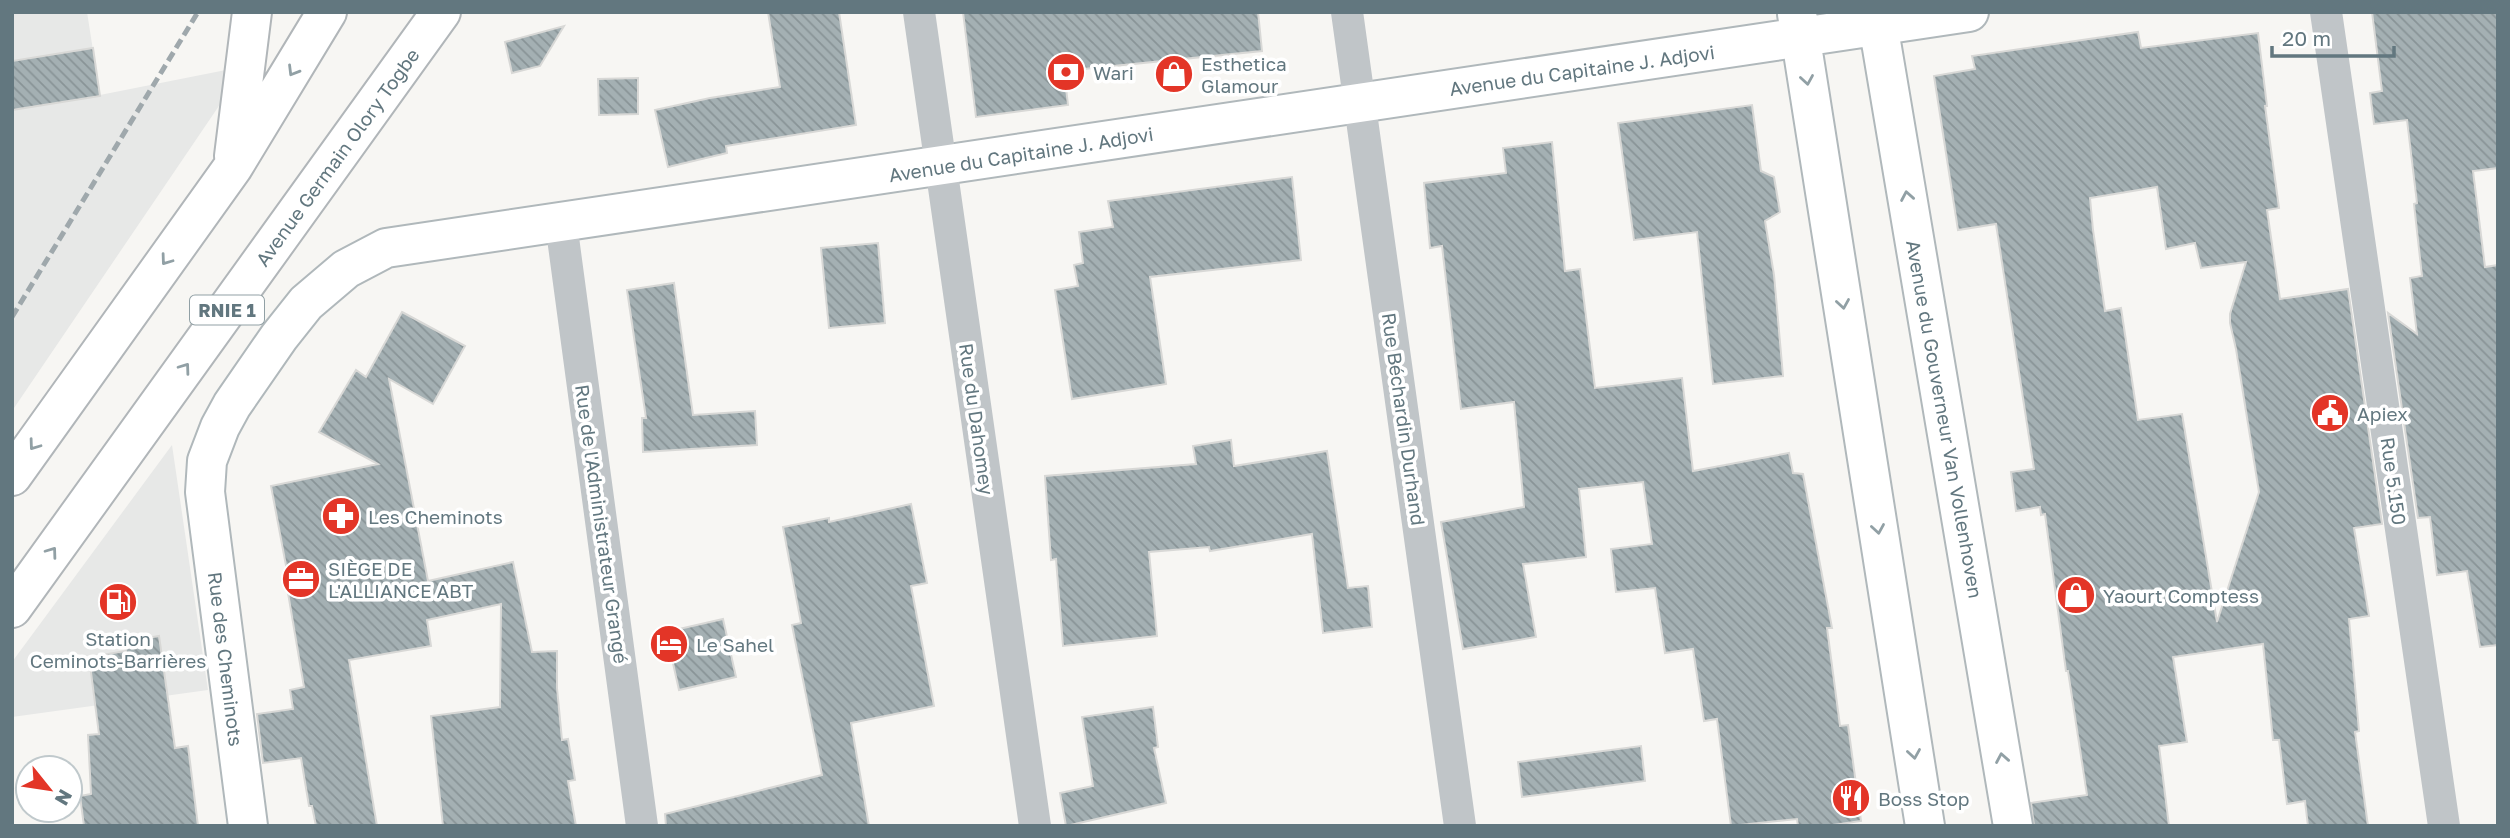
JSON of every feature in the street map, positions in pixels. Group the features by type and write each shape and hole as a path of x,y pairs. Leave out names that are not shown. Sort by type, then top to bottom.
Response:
{"main road":[{"path":"233,167 252,12"},
{"path":"12,476 233,167 327,12"},
{"name":"Avenue Germain Olory Togbe","path":"12,608 441,12"},
{"name":"Avenue du Capitaine J. Adjovi","path":"205,492 207,461 232,405 279,337 306,303 346,269 386,248 1361,103 1799,25 1969,12"},
{"name":"Avenue du Gouverneur Van Vollenhoven","path":"1877,19 2014,826"},
{"path":"1799,25 1925,826"},
{"name":"Rue des Cheminots","path":"205,492 248,826"}],"street":[{"name":"Rue du Dahomey","path":"919,12 1035,826"},
{"name":"Rue Béchardin Durhand","path":"1347,12 1460,826"},
{"name":"Rue 5.150","path":"2326,12 2444,826"},
{"name":"Rue de l'Administrateur Grangé","path":"561,223 642,826"}],"shaded area":[{"path":"12,12 87,12 100,95 246,66 12,411"},
{"path":"172,445 208,690 12,717 12,662"}],"building":[{"path":"768,12 839,12 856,125 726,146 727,153 668,167 655,110 780,87"},
{"path":"963,12 1258,12 1262,51 1064,71 1068,105 976,117"},
{"path":"2372,12 2498,12 2498,168 2473,171 2485,267 2498,265 2498,645 2480,647 2467,571 2437,575 2430,517 2418,518 2388,313 2417,334 2410,278 2422,276 2414,204 2417,203 2407,120 2374,124 2370,93 2382,91"},
{"path":"564,26 540,66 512,73 505,42"},
{"path":"2138,32 2141,48 2258,33 2279,208 2267,210 2280,299 2348,289 2382,524 2354,528 2369,616 2349,619 2359,731 2355,732 2368,826 2308,826 2305,801 2287,804 2279,740 2273,740 2263,644 2173,657 2187,742 2159,746 2169,826 2034,826 2031,803 2087,795 2066,671 2045,514 2041,515 2040,507 2016,511 2011,472 2034,469 1996,224 1958,230 1934,76 1975,69 1972,56","holes":["2157,187 2166,249 2195,243 2201,268 2246,262 2230,314 2230,323 2259,492 2217,622 2182,414 2138,420 2121,308 2105,311 2090,198"]},
{"path":"93,48 100,96 12,110 12,61"},
{"path":"638,78 638,114 599,115 598,79"},
{"path":"1752,105 1761,171 1774,177 1780,212 1765,221 1774,275 1783,376 1713,384 1697,232 1634,240 1618,123"},
{"path":"1552,142 1565,271 1580,269 1595,388 1682,378 1693,471 1789,453 1793,473 1803,474 1832,628 1827,628 1840,726 1848,725 1861,821 1826,826 1798,826 1797,819 1731,826 1717,719 1704,721 1693,649 1665,653 1655,588 1616,592 1611,549 1652,544 1643,482 1579,489 1586,557 1523,564 1536,637 1463,649 1441,522 1524,507 1514,402 1461,409 1442,246 1430,248 1424,183 1506,173 1503,148"},
{"path":"1292,177 1301,260 1150,277 1166,384 1072,399 1055,290 1078,286 1074,265 1083,263 1079,232 1113,227 1108,201"},
{"path":"878,243 885,323 829,328 821,248"},
{"path":"674,283 693,415 755,411 757,445 643,452 642,418 646,418 627,290"},
{"path":"402,312 465,346 433,404 389,379 428,581 513,562 532,652 557,651 562,740 568,739 575,780 568,781 576,826 443,826 431,716 500,707 501,604 427,620 431,646 349,660 377,826 316,826 312,806 309,806 301,758 263,763 257,714 293,709 290,690 304,687 288,593 291,592 271,486 378,464 319,432 356,370 366,377"},
{"path":"1231,440 1234,466 1327,451 1348,588 1368,586 1372,627 1323,633 1312,534 1210,551 1209,547 1149,552 1157,636 1063,646 1056,559 1051,560 1045,476 1196,464 1193,446"},
{"path":"911,504 927,583 911,586 934,706 851,723 869,826 666,826 665,814 822,775 792,625 801,623 783,527 829,518 829,522"},
{"path":"723,619 736,677 679,690 666,632"},
{"path":"159,636 175,748 188,746 198,826 84,826 84,795 91,794 88,735 99,734 89,657 126,651 124,642"},
{"path":"1153,707 1158,747 1154,748 1166,803 1066,826 1060,793 1093,786 1082,717"},
{"path":"1641,746 1645,781 1522,797 1518,762"}],"railway":[{"path":"12,317 198,12"}],"place":[{"name":"Wari","path":"1066,72"},
{"name":"Esthetica Glamour","path":"1174,74"},
{"name":"Apiex","path":"2330,413"},
{"name":"Les Cheminots","path":"341,516"},
{"name":"SIÈGE DE L'ALLIANCE ABT","path":"301,579"},
{"name":"Yaourt Comptess","path":"2076,595"},
{"name":"Station Ceminots-Barrières","path":"118,602"},
{"name":"Le Sahel","path":"669,644"},
{"name":"Boss Stop","path":"1851,798"}]}
